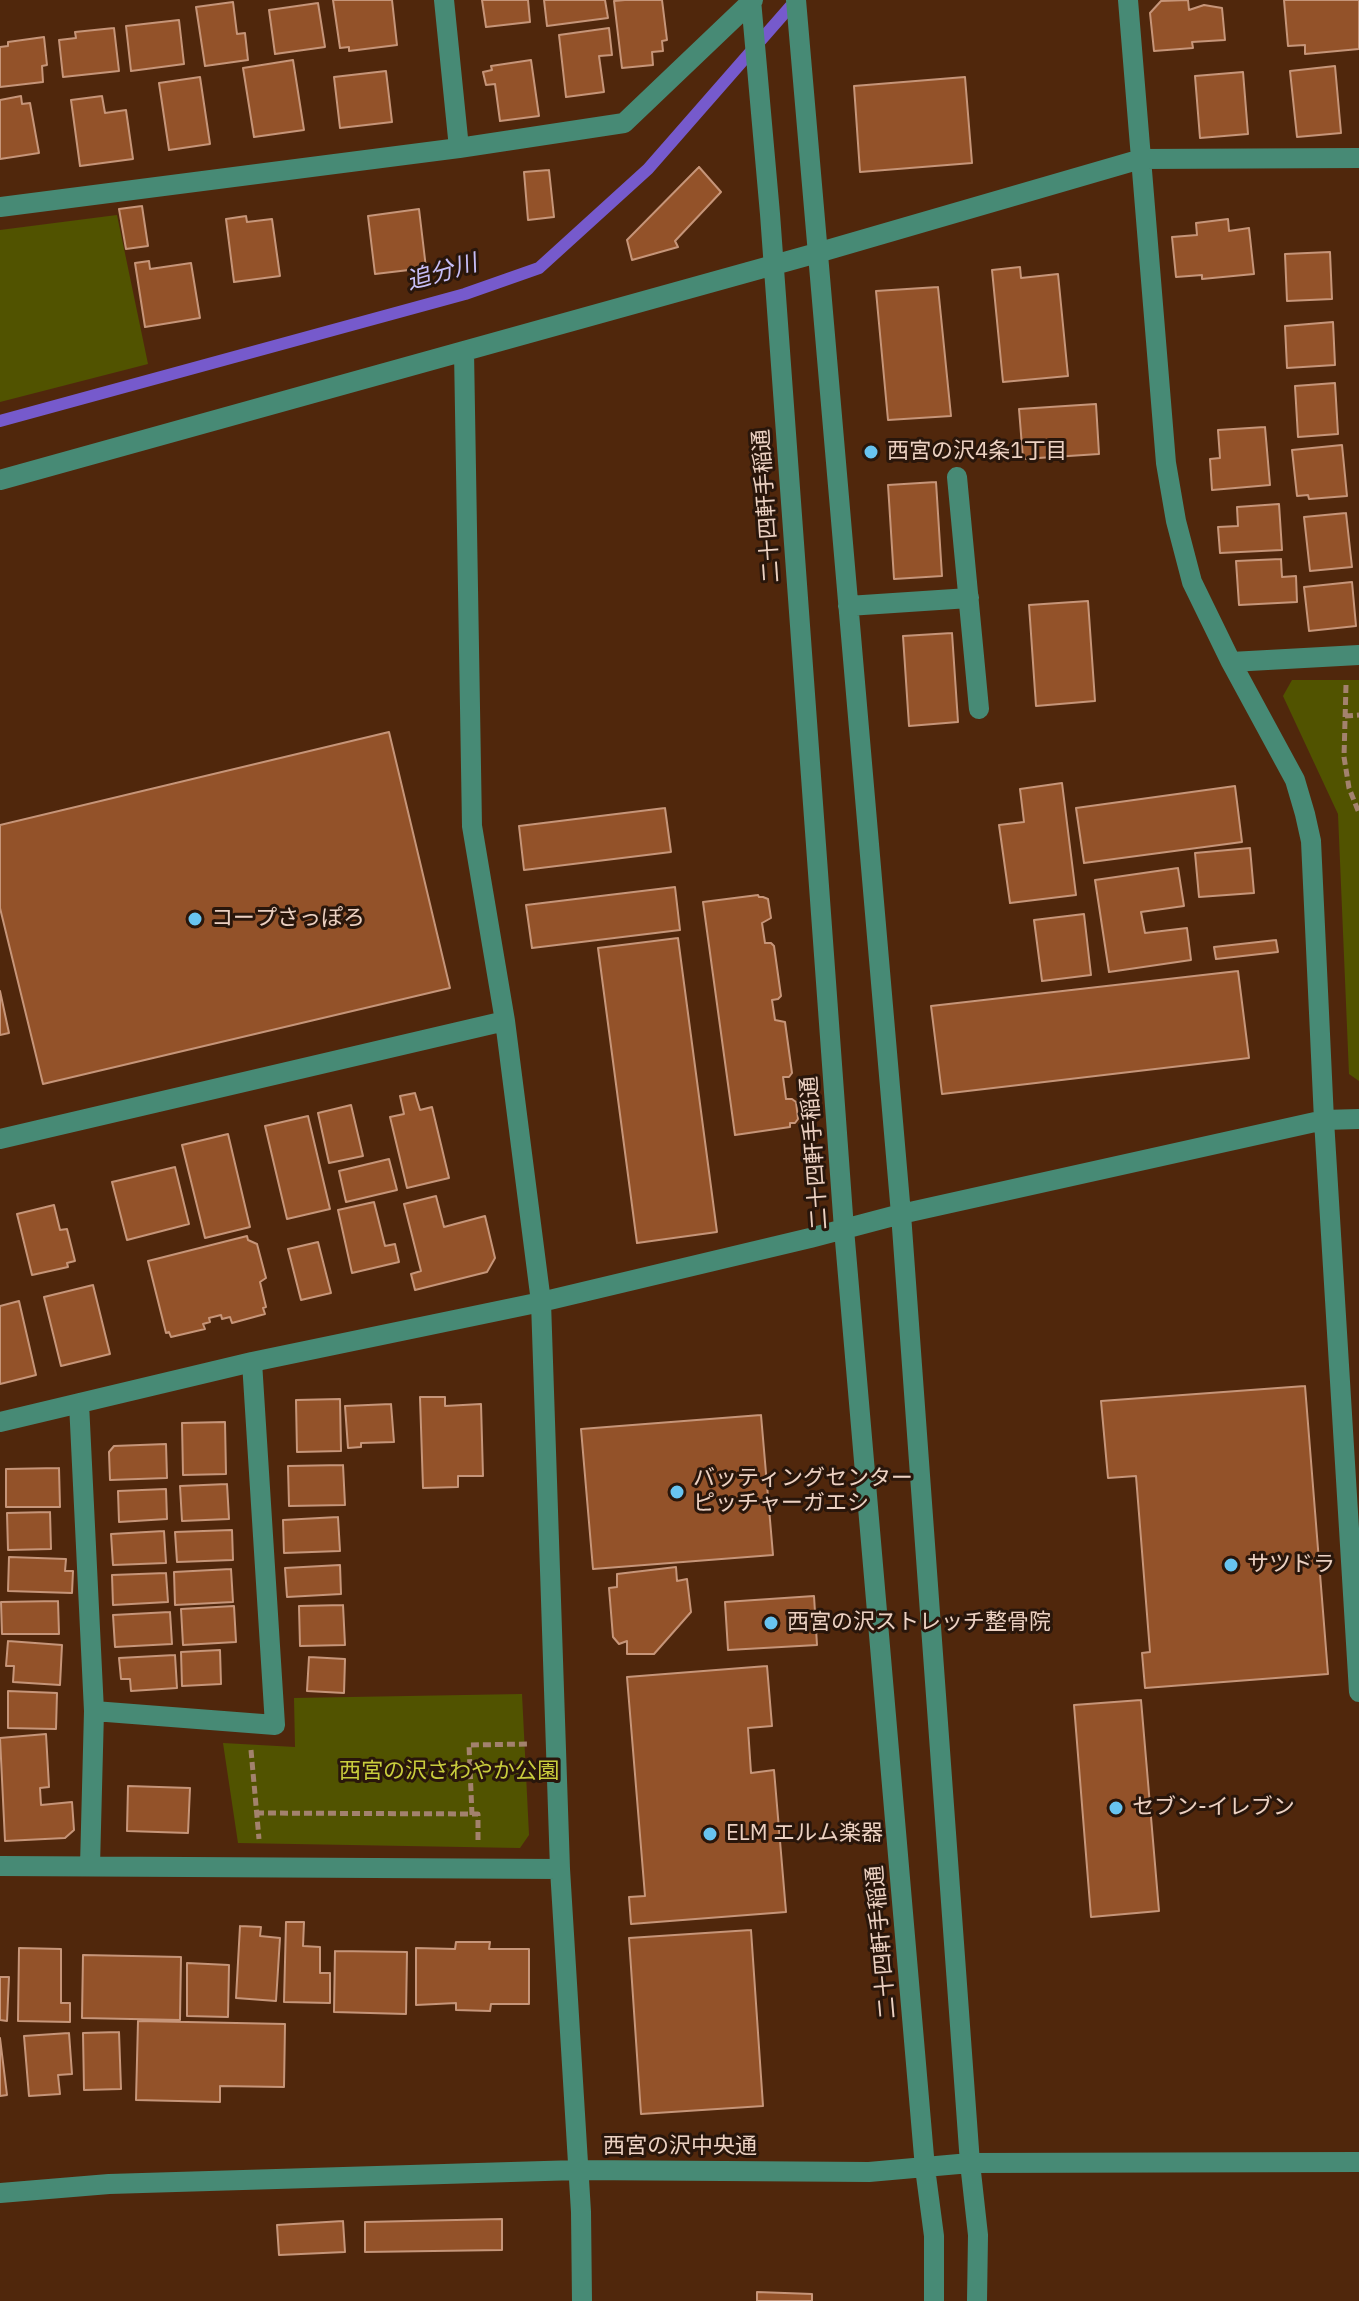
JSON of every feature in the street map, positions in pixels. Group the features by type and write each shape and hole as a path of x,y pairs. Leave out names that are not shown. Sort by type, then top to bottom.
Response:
{"street":[{"path":"444,0 459,148"},
{"path":"796,0 901,1214 970,2163 978,2235 977,2301"},
{"path":"1128,0 1166,463 1174,507 1192,582 1295,780 1311,841 1324,1120 1359,1692"},
{"path":"0,207 459,148 624,123 752,6"},
{"name":"二十四軒手稲通","path":"752,6 844,1229 925,2168 934,2236 934,2301"},
{"path":"0,480 817,253 1141,159 1359,158"},
{"path":"464,351 472,826 505,1021 541,1302 560,1869 581,2212 582,2301"},
{"path":"957,477 979,709"},
{"path":"848,606 969,598"},
{"path":"1231,662 1359,655"},
{"path":"0,1139 505,1021"},
{"path":"0,1422 252,1362 541,1302 901,1214 1324,1120 1359,1119"},
{"path":"94,1711 275,1725 252,1362"},
{"path":"79,1403 94,1711 90,1866"},
{"path":"0,1866 560,1869"},
{"name":"西宮の沢中央通","path":"0,2193 109,2184 578,2170 869,2172 970,2163 1359,2162"}],"path":[{"path":"1346,676 1344,757 1349,788 1359,813"},
{"path":"1345,716 1359,715"},
{"path":"251,1741 260,1848"},
{"path":"472,1815 469,1745 537,1743"},
{"path":"256,1813 478,1814 478,1848"}],"green space":[{"path":"117,215 148,364 0,402 0,230"},
{"path":"1292,680 1359,680 1359,1081 1349,1074 1338,814 1283,696"},
{"name":"西宮の沢さわやか公園","path":"522,1694 529,1835 520,1848 238,1843 223,1743 295,1747 294,1698"}],"building":[{"path":"333,0 392,0 397,45 349,51 349,47 340,48"},
{"path":"482,0 528,0 530,22 486,27"},
{"path":"544,0 605,0 608,18 547,26"},
{"path":"662,0 667,40 662,41 663,51 652,52 653,65 622,68 614,1"},
{"path":"1188,0 1189,10 1204,5 1222,8 1225,40 1192,42 1193,48 1154,51 1150,13 1161,1"},
{"path":"1284,0 1359,0 1359,49 1305,54 1305,45 1288,46"},
{"path":"233,2 237,34 245,33 248,60 205,66 196,7"},
{"path":"318,3 325,47 275,54 269,10"},
{"path":"179,20 184,64 131,71 126,26"},
{"path":"114,28 119,71 63,77 59,40 76,38 75,32"},
{"path":"609,28 612,55 599,56 604,92 566,97 559,35"},
{"path":"44,37 47,65 42,66 43,82 0,87 0,47 8,46 8,42"},
{"path":"293,60 304,130 254,137 243,68"},
{"path":"531,60 539,116 500,121 495,84 486,85 483,72 492,70 491,66"},
{"path":"1335,66 1341,133 1297,137 1290,71"},
{"path":"386,71 392,122 340,128 334,77"},
{"path":"1243,72 1248,134 1200,138 1195,76"},
{"path":"200,77 210,144 169,150 159,83"},
{"path":"965,77 972,163 860,172 854,86"},
{"path":"21,96 22,104 30,103 39,153 0,159 0,100"},
{"path":"102,96 105,113 126,110 133,159 80,166 71,100"},
{"path":"699,167 721,192 675,241 678,247 632,260 627,240"},
{"path":"549,170 554,217 528,220 524,172"},
{"path":"142,206 148,246 126,249 119,209"},
{"path":"419,209 426,268 375,274 368,216"},
{"path":"246,216 247,222 272,219 280,276 234,282 226,219"},
{"path":"1228,219 1229,231 1249,228 1254,274 1202,279 1202,275 1176,277 1172,237 1197,235 1196,223"},
{"path":"1330,252 1332,299 1287,301 1285,254"},
{"path":"149,261 150,269 191,263 200,318 145,327 135,263"},
{"path":"1020,267 1021,278 1058,274 1068,376 1003,382 992,270"},
{"path":"938,287 951,416 888,420 876,291"},
{"path":"1333,322 1335,365 1287,368 1285,326"},
{"path":"1335,383 1338,434 1298,437 1295,386"},
{"path":"1096,404 1099,454 1023,459 1019,409"},
{"path":"1265,427 1270,485 1212,490 1210,459 1220,458 1218,430"},
{"path":"1342,445 1347,496 1309,499 1308,495 1297,496 1292,450"},
{"path":"936,482 942,576 894,579 888,485"},
{"path":"1279,504 1282,550 1220,553 1218,527 1238,526 1237,507"},
{"path":"1346,513 1352,567 1310,571 1304,517"},
{"path":"1281,559 1282,577 1296,576 1297,602 1239,605 1236,561"},
{"path":"1352,582 1356,626 1309,631 1304,587"},
{"path":"1088,601 1095,701 1036,706 1029,605"},
{"path":"952,633 958,722 909,726 903,636"},
{"path":"389,732 450,988 43,1084 0,908 0,825"},
{"path":"1062,783 1076,895 1010,903 999,825 1024,822 1020,789"},
{"path":"1235,786 1242,842 1084,863 1076,808"},
{"path":"665,808 671,852 524,870 519,826"},
{"path":"1250,848 1254,893 1199,897 1195,853"},
{"path":"1178,868 1184,906 1141,912 1145,933 1187,928 1191,960 1109,972 1095,880"},
{"path":"675,887 680,930 532,948 526,905"},
{"path":"758,895 768,899 771,918 762,923 765,943 774,946 781,996 772,1000 775,1020 785,1022 792,1073 789,1077 783,1077 786,1099 796,1102 798,1119 790,1123 790,1127 735,1135 703,902"},
{"path":"1084,914 1091,975 1042,981 1034,920"},
{"path":"678,938 717,1232 637,1243 598,948"},
{"path":"1276,940 1278,952 1216,959 1214,947"},
{"path":"1238,971 1249,1058 942,1094 931,1006"},
{"path":"0,991 9,1033 0,1035"},
{"path":"415,1093 420,1110 432,1107 449,1178 407,1188 390,1117 404,1114 400,1096"},
{"path":"351,1105 363,1156 329,1163 318,1113"},
{"path":"308,1116 330,1209 287,1219 265,1126"},
{"path":"228,1134 250,1227 205,1238 182,1145"},
{"path":"389,1159 397,1190 346,1202 339,1171"},
{"path":"175,1167 189,1224 127,1240 112,1182"},
{"path":"436,1196 444,1227 485,1216 495,1258 487,1272 415,1290 411,1274 421,1271 404,1204"},
{"path":"374,1202 385,1246 395,1244 399,1262 352,1273 338,1210"},
{"path":"54,1205 60,1230 67,1229 75,1261 67,1263 68,1267 32,1275 17,1214"},
{"path":"247,1236 248,1240 257,1244 266,1278 260,1282 265,1314 232,1323 230,1317 222,1319 221,1315 209,1318 210,1322 203,1324 205,1329 171,1337 169,1332 166,1333 148,1261"},
{"path":"318,1242 331,1293 301,1300 288,1249"},
{"path":"93,1285 110,1354 61,1366 44,1297"},
{"path":"19,1301 36,1375 0,1384 0,1306"},
{"name":"サツドラ","path":"1305,1386 1328,1674 1145,1688 1142,1653 1150,1652 1136,1476 1108,1478 1101,1401"},
{"path":"420,1397 445,1397 445,1406 481,1404 483,1476 458,1476 458,1487 423,1488"},
{"path":"340,1399 341,1451 297,1452 296,1400"},
{"path":"391,1404 394,1442 361,1443 361,1447 348,1448 345,1406"},
{"name":"バッティングセンター ピッチャーガエシ","path":"761,1415 773,1555 593,1569 581,1429"},
{"path":"225,1422 226,1474 183,1475 182,1423"},
{"path":"166,1444 167,1478 110,1480 109,1452 114,1446"},
{"path":"343,1465 345,1505 289,1506 288,1466"},
{"path":"59,1468 60,1507 6,1507 6,1469"},
{"path":"227,1484 229,1519 182,1521 180,1486"},
{"path":"166,1489 167,1519 119,1522 118,1491"},
{"path":"50,1512 51,1549 8,1550 7,1513"},
{"path":"338,1517 340,1551 284,1553 283,1520"},
{"path":"232,1530 233,1560 177,1562 175,1532"},
{"path":"164,1531 166,1563 113,1565 111,1534"},
{"path":"9,1557 66,1559 65,1571 73,1571 72,1593 8,1591"},
{"path":"340,1565 341,1594 287,1597 285,1568"},
{"path":"676,1567 677,1581 687,1579 691,1612 654,1654 627,1654 627,1641 619,1644 613,1637 609,1588 617,1587 617,1574"},
{"path":"231,1569 233,1602 175,1605 174,1572"},
{"path":"166,1573 168,1602 113,1605 112,1575"},
{"name":"西宮の沢ストレッチ整骨院","path":"814,1596 817,1645 728,1650 725,1602"},
{"path":"58,1601 59,1634 2,1634 1,1602"},
{"path":"343,1605 345,1645 300,1646 299,1606"},
{"path":"234,1606 236,1642 183,1645 181,1609"},
{"path":"170,1612 172,1644 115,1647 113,1615"},
{"path":"8,1641 62,1645 60,1685 13,1682 14,1666 6,1666"},
{"path":"220,1650 221,1684 182,1686 181,1652"},
{"path":"175,1655 177,1688 131,1691 130,1679 121,1679 119,1658"},
{"path":"309,1657 345,1659 344,1693 307,1691"},
{"name":"ELM エルム楽器","path":"767,1666 772,1726 748,1728 751,1773 774,1770 786,1912 631,1924 629,1897 645,1896 627,1677"},
{"path":"8,1691 57,1693 56,1729 8,1728"},
{"name":"セブン-イレブン","path":"1141,1700 1159,1911 1091,1917 1074,1705"},
{"path":"46,1734 49,1787 40,1788 41,1805 72,1802 74,1830 65,1838 5,1841 0,1738"},
{"path":"128,1786 190,1788 188,1833 127,1831"},
{"path":"286,1922 304,1922 303,1946 320,1947 320,1973 330,1973 330,2003 284,2002"},
{"path":"240,1926 261,1927 260,1936 280,1938 276,2001 236,1998"},
{"path":"751,1930 763,2106 641,2114 629,1938"},
{"path":"456,1942 490,1942 489,1949 529,1949 529,2004 491,2004 490,2011 456,2010 456,2003 416,2005 416,1948 455,1949"},
{"path":"19,1948 61,1949 61,2003 70,2003 70,2022 18,2021"},
{"path":"335,1951 407,1952 406,2014 334,2012"},
{"path":"83,1955 181,1957 180,2020 82,2018"},
{"path":"187,1963 229,1965 228,2017 187,2016"},
{"path":"0,1977 9,1977 7,2021 0,2020"},
{"path":"138,2021 285,2024 284,2087 220,2086 220,2102 136,2100"},
{"path":"119,2032 121,2089 84,2090 83,2033"},
{"path":"69,2033 72,2074 58,2075 60,2094 29,2096 24,2036"},
{"path":"0,2038 7,2095 0,2096"},
{"path":"502,2219 502,2250 365,2252 365,2222"},
{"path":"343,2221 345,2252 279,2255 277,2225"},
{"path":"757,2292 812,2294 812,2301 757,2301"}],"waterway":[{"name":"追分川","path":"0,421 465,294 539,268 648,169 796,0"}],"place":[{"name":"西宮の沢4条1丁目","path":"871,452"},
{"name":"コープさっぽろ","path":"195,919"},
{"name":"バッティングセンター ピッチャーガエシ","path":"677,1492"},
{"name":"サツドラ","path":"1231,1565"},
{"name":"西宮の沢ストレッチ整骨院","path":"771,1623"},
{"name":"セブン-イレブン","path":"1116,1808"},
{"name":"ELM エルム楽器","path":"710,1834"}]}
